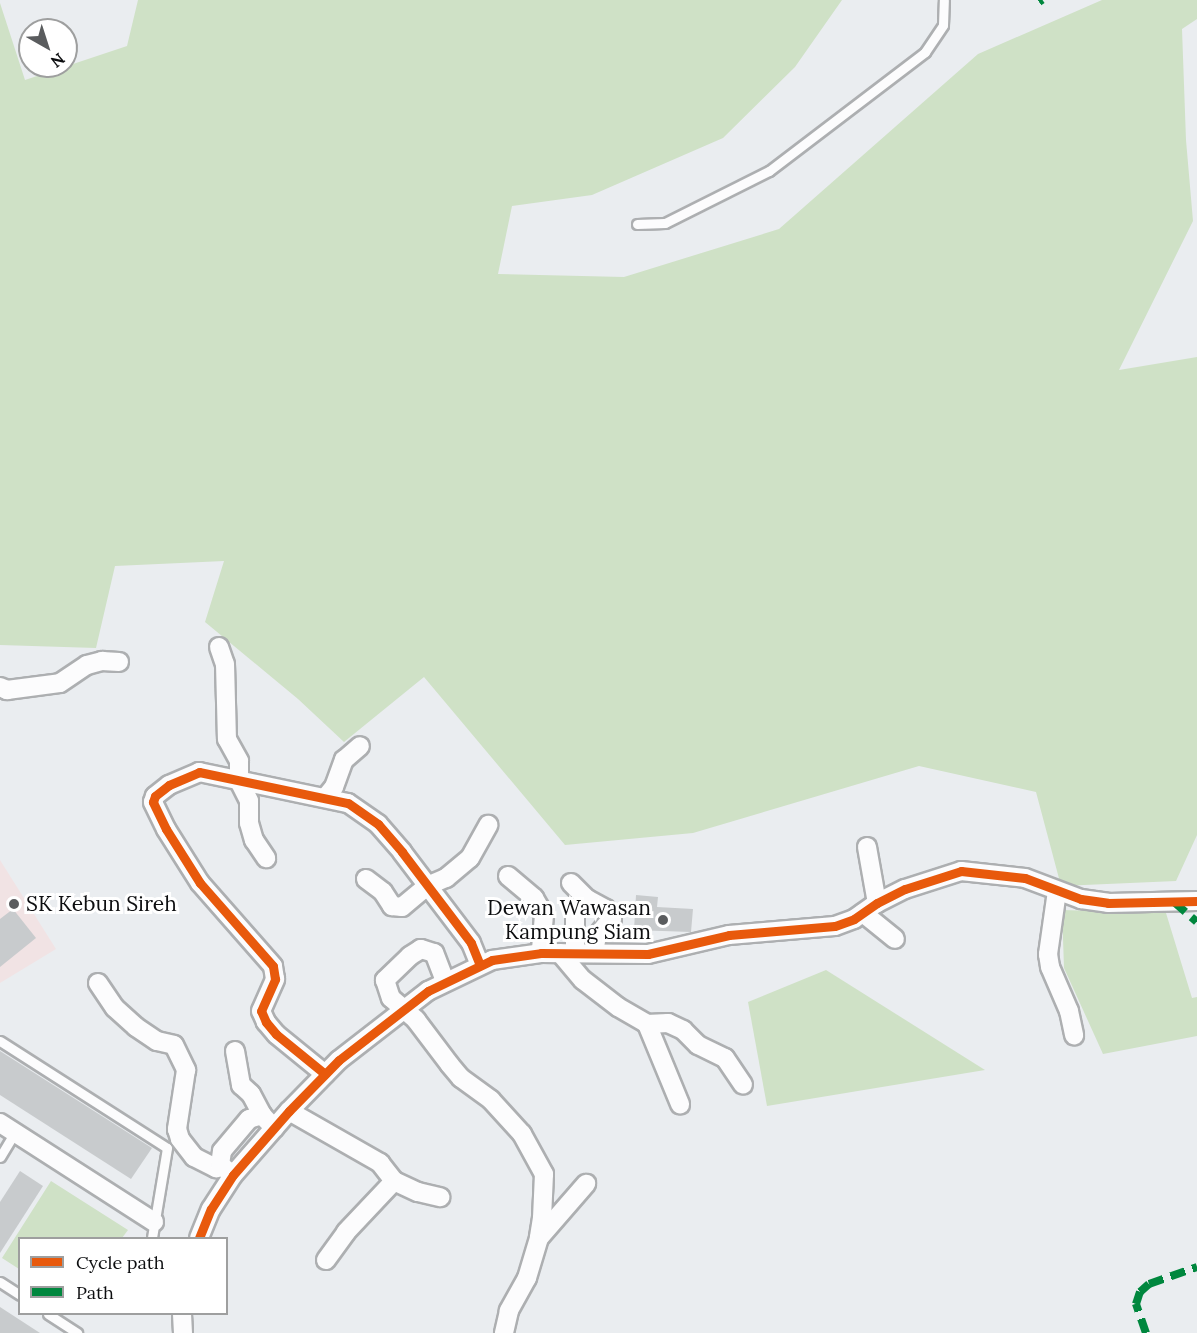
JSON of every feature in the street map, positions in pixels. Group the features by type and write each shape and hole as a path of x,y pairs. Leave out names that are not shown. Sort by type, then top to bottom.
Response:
{"street":[{"path":"219,647 226,674 227,740 239,761 238,781 249,801 249,823 254,840 266,858"},
{"path":"0,687 7,690 60,683 87,665 102,661 119,662"},
{"path":"325,798 334,787 344,760 360,746"},
{"path":"325,1074 276,1034 266,1022 261,1011 275,979 273,966 200,883 166,829 153,802 155,796 169,785 199,772 348,803 378,824 471,943 480,965"},
{"path":"366,879 383,892 392,906 402,907 427,886 446,878 470,858 488,825"},
{"path":"867,847 870,908 896,939"},
{"path":"200,1237 227,1170 268,1121 290,1111 325,1074 405,1008 445,981 492,960 541,953 594,951 648,954 729,935 835,926 926,880 961,871 1025,878 1057,891 1108,903 1197,901"},
{"path":"508,876 534,898 544,915 541,953"},
{"path":"571,882 587,899 606,909 612,918 597,936 594,951"},
{"path":"1057,891 1048,954 1050,967 1069,1011 1074,1035"},
{"path":"587,899 575,911 568,952 594,990 647,1024 680,1104"},
{"path":"445,981 434,953 422,948 385,980 391,998 405,1008 461,1078 491,1100 522,1134 537,1157 544,1174 545,1190 538,1238 527,1278 509,1311 504,1333"},
{"path":"98,983 115,1008 136,1027 156,1041 174,1045 186,1070 177,1129 180,1139 201,1161 227,1170"},
{"path":"647,1024 668,1023 683,1030 698,1044 725,1058 744,1086"},
{"path":"235,1051 241,1085 251,1094 268,1121"},
{"path":"290,1111 380,1163 393,1181 418,1192 440,1197"},
{"path":"227,1170 222,1151 235,1132 249,1119 268,1121"},
{"path":"7,1127 153,1230"},
{"path":"326,1260 346,1232 393,1181"},
{"path":"538,1238 586,1185"},
{"path":"182,1315 183,1333"}],"lane":[{"path":"637,224 665,223 769,171 925,52 944,25 944,0"},
{"path":"0,1041 167,1148 153,1230"},
{"path":"0,1157 7,1127"},
{"path":"0,1282 18,1294"},
{"path":"50,1315 77,1333"}],"shaded area":[{"name":"SK Kebun Sireh","path":"0,860 56,949 0,983"}],"green space":[{"path":"138,0 842,0 795,67 723,138 592,195 512,206 498,274 624,277 779,229 978,54 1102,0 1197,0 1197,19 1182,29 1186,140 1193,221 1119,370 1197,357 1197,835 1176,881 1061,886 1036,792 919,766 693,833 565,845 424,677 344,742 298,699 205,622 224,561 115,566 96,648 0,645 0,3 18,58 18,78 25,80 78,78 78,62 127,46"},
{"path":"1062,910 1166,913 1192,998 1197,997 1197,1036 1103,1054 1064,968"},
{"path":"826,970 985,1070 767,1106 748,1002"},
{"path":"51,1181 128,1230 123,1237 18,1237 18,1268 2,1258"}],"building":[{"name":"Dewan Wawasan Kampung Siam","path":"636,895 658,897 657,907 693,909 691,932 634,930"},
{"path":"13,909 36,938 0,967 0,919"},
{"path":"0,1051 152,1148 131,1179 0,1095"},
{"path":"20,1171 43,1186 0,1253 0,1202"},
{"path":"0,1307 40,1333 0,1333"}],"marked path":[{"path":"1174,902 1197,922"},
{"path":"1146,1333 1136,1304 1140,1292 1149,1284 1197,1267"}],"cycle path":[{"path":"325,1074 276,1034 266,1022 261,1011 275,979 273,966 200,883 166,829 153,802 155,796 169,785 199,772 348,803 378,824 402,852 471,943 480,965"},
{"path":"199,1237 211,1209 233,1175 289,1111 339,1060 428,991 492,960 541,953 648,954 729,935 835,926 854,919 877,903 905,889 961,871 1025,878 1081,899 1108,903 1197,901"}],"place":[{"name":"SK Kebun Sireh","path":"14,904"},
{"name":"Dewan Wawasan Kampung Siam","path":"663,920"}]}
